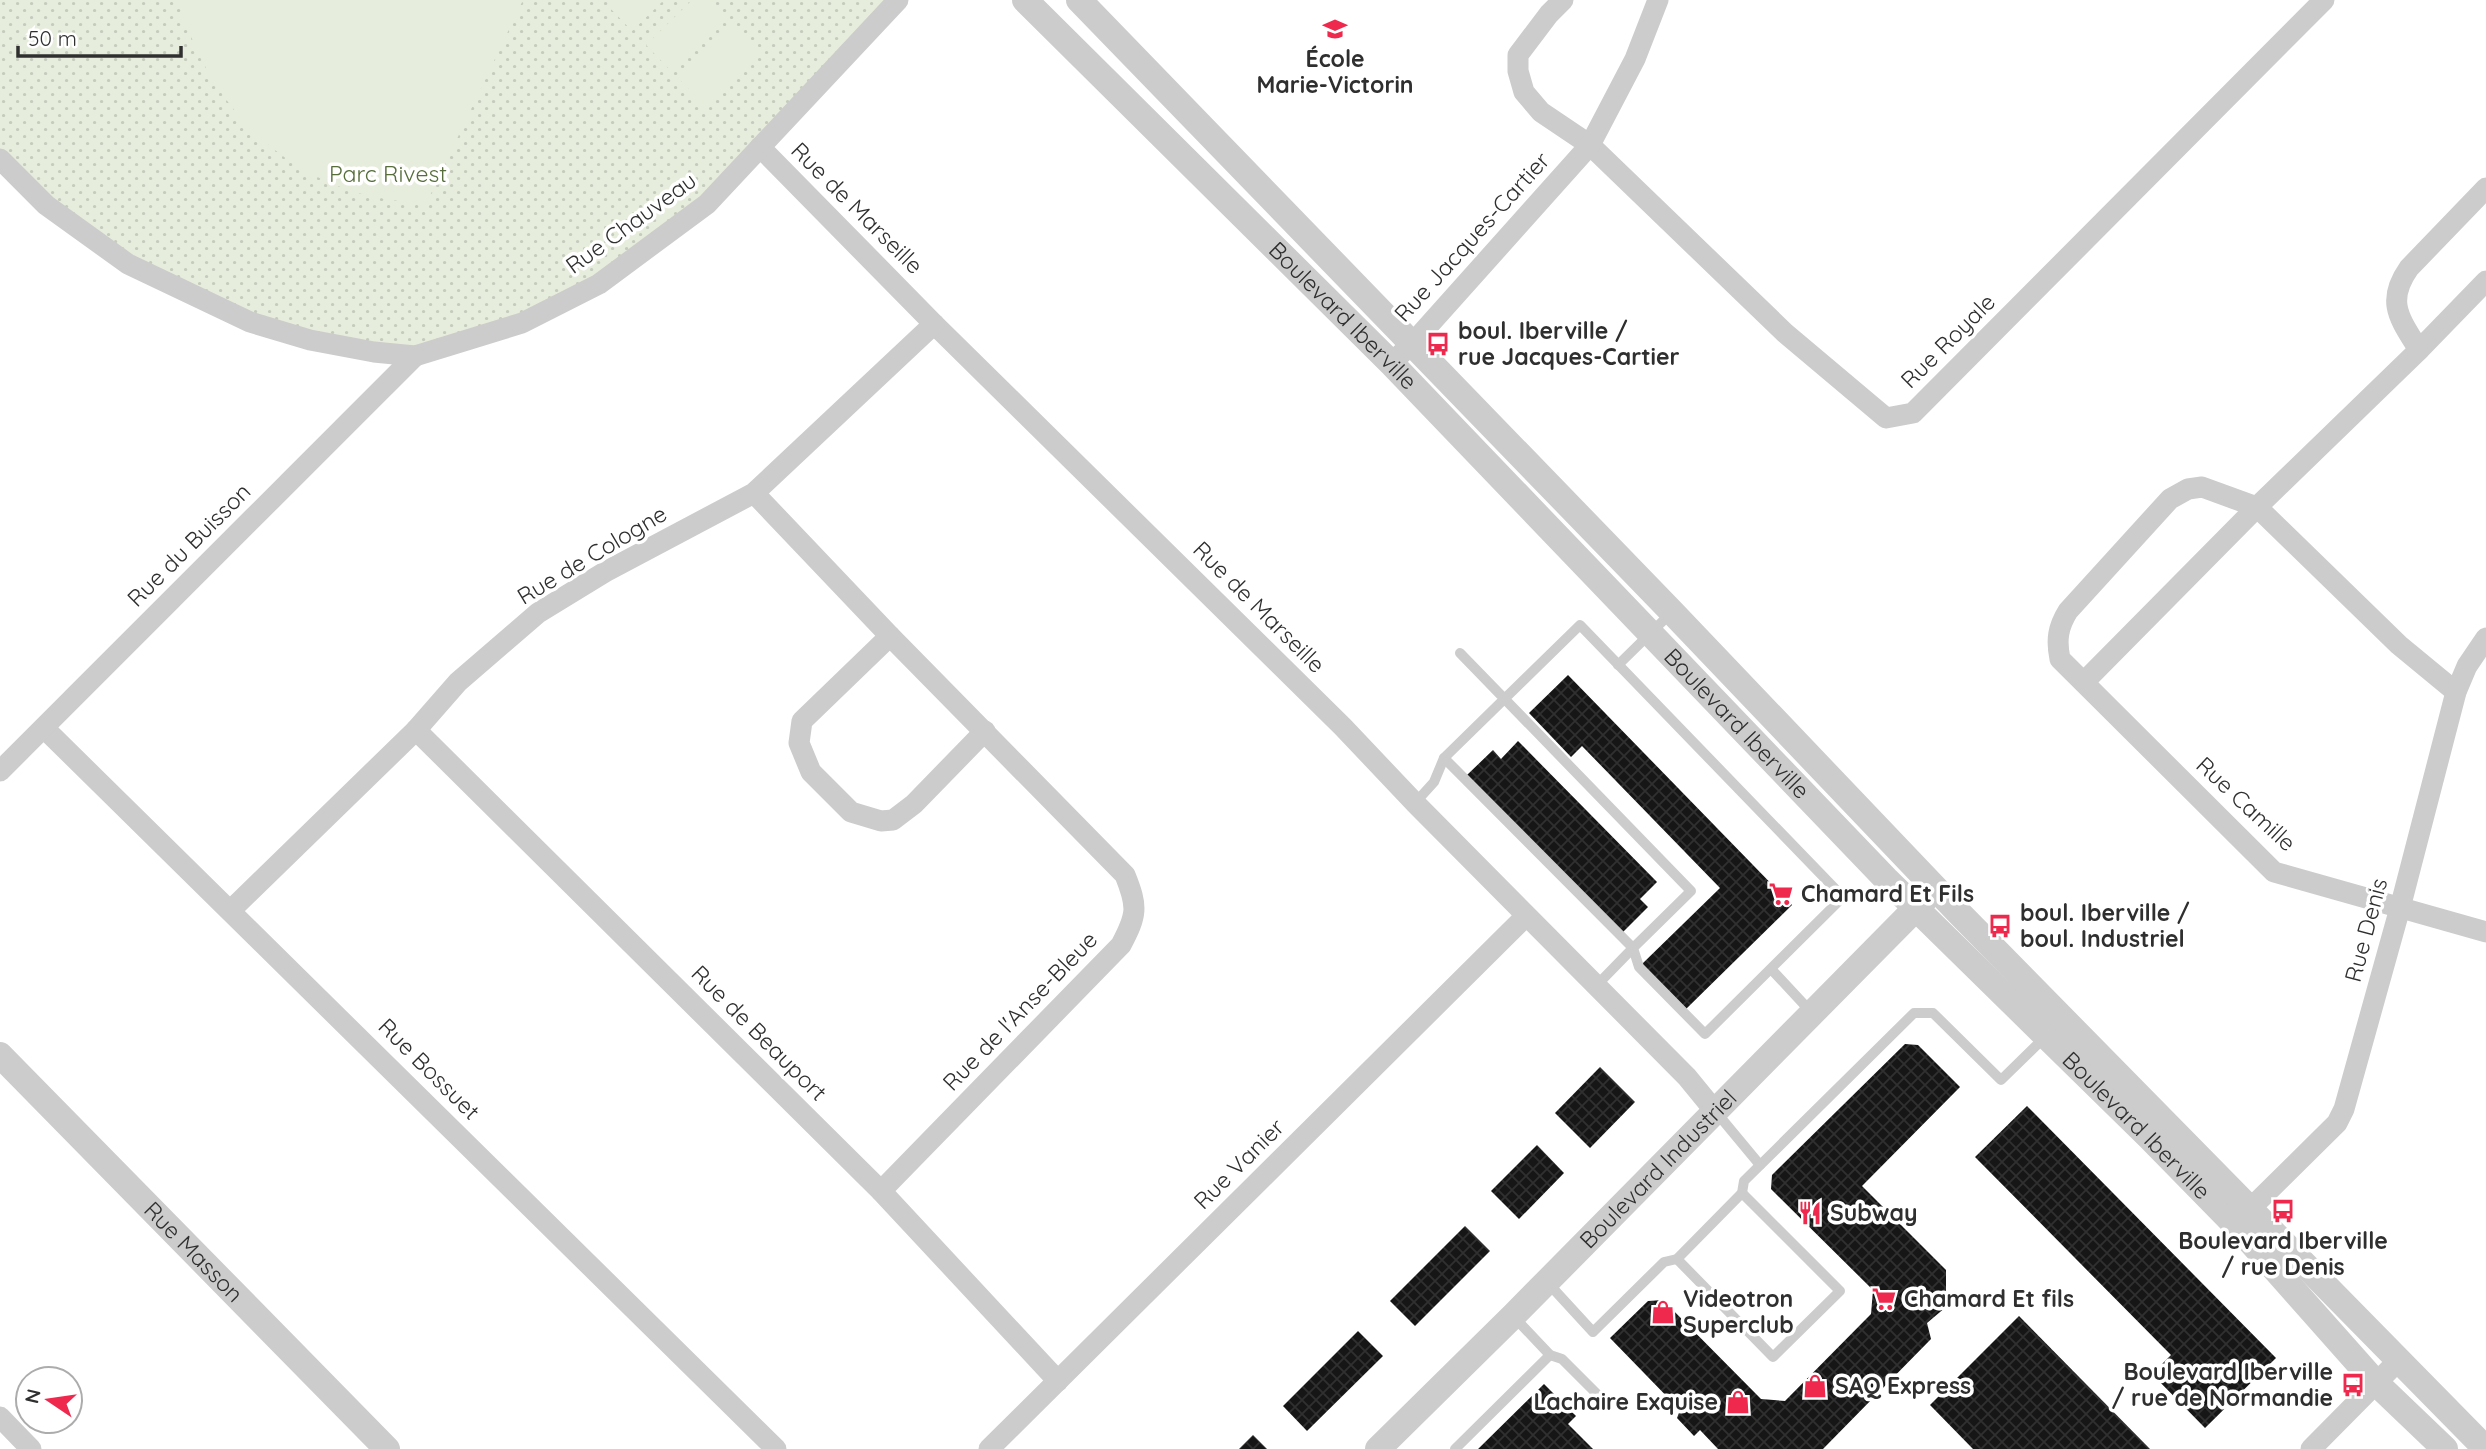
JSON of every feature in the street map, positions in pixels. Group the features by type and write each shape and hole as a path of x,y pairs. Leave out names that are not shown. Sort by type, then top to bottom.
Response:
{"street":[{"name":"Rue Chauveau","path":"0,159 46,205 128,264 250,323 310,340 374,352 415,356 522,323 599,284 707,204 898,0"},
{"name":"Boulevard Iberville","path":"1025,0 1391,363 1886,879 2242,1233 2376,1383 2445,1449"},
{"name":"Boulevard Iberville","path":"1079,0 1672,612 1935,888 2486,1449"},
{"name":"Rue Jacques-Cartier","path":"1563,0 1518,55 1518,71 1524,92 1541,112 1590,145"},
{"name":"Rue Jacques-Cartier","path":"1391,363 1412,344 1590,145 1635,59 1658,0"},
{"name":"Rue Royale","path":"1590,145 1786,333 1886,418 1913,413 2324,0"},
{"name":"Rue de Marseille","path":"760,147 934,324 1343,727 1526,916 1688,1077 1714,1110"},
{"path":"2419,350 2398,316 2395,298 2399,281 2486,188"},
{"path":"2084,682 2486,281"},
{"name":"Rue de Cologne","path":"232,910 416,730 458,682 538,613 605,572 754,493 934,324"},
{"name":"Rue du Buisson","path":"0,771 415,356"},
{"name":"Rue Camille","path":"2456,692 2399,645 2257,507 2202,486 2188,489 2170,499 2068,611 2061,622 2057,642 2060,659 2274,872 2486,932"},
{"name":"Rue de l'Anse-Bleue","path":"754,493 1125,875 1134,896 1134,920 1121,945 881,1191"},
{"path":"890,636 802,721 799,743 811,772 851,812 881,821 893,820 914,804 985,731"},
{"name":"Rue Denis","path":"2251,1208 2337,1123 2344,1109 2456,692 2467,666 2486,638"},
{"name":"Rue Bossuet","path":"44,728 232,910 776,1449"},
{"name":"Rue de Beauport","path":"416,730 881,1191 1058,1381"},
{"name":"Boulevard Industriel","path":"1378,1449 1935,888"},
{"name":"Rue Vanier","path":"989,1449 1526,916"},
{"name":"Rue Masson","path":"0,1055 387,1449"},
{"path":"2311,1449 2398,1361"},
{"path":"0,1417 31,1449"}],"lane":[{"path":"1618,665 1672,612"},
{"path":"1415,803 1434,782 1444,758 1580,625 1843,897 1705,1034 1639,967 1633,948 1444,758"},
{"path":"1460,653 1691,891 1597,986"},
{"path":"1772,970 1812,1013"},
{"path":"1546,1282 1593,1332 1664,1262 1677,1259 1742,1193 1744,1181 1914,1013 1933,1013 2001,1080 2046,1036"},
{"path":"1714,1110 1760,1165"},
{"path":"1677,1259 1773,1357 1840,1291 1742,1193"},
{"path":"1513,1316 1550,1355 1562,1359 1598,1395"},
{"path":"1455,1449 1550,1355"}],"green space":[{"name":"Parc Rivest","path":"0,0 900,0 706,204 600,285 450,348 375,351 255,324 132,265 0,159"},
{"path":"178,0 523,0 426,204 379,198 352,191 319,178 264,141 220,91 203,63"},
{"path":"613,0 664,0 632,31 607,5"},
{"path":"692,0 710,0 726,17 671,71 646,45"},
{"path":"735,25 760,51 704,105 679,79"}],"building":[{"path":"1568,675 1792,905 1686,1009 1642,964 1720,888 1582,746 1571,757 1529,713"},
{"path":"1518,741 1657,882 1640,899 1648,907 1622,933 1467,775 1493,750 1501,759"},
{"path":"1905,1044 1918,1045 1960,1087 1862,1186 1946,1270 1946,1307 1927,1323 1931,1339 1823,1449 1718,1449 1700,1430 1694,1436 1677,1418 1680,1410 1610,1338 1648,1301 1663,1300 1761,1399 1785,1401 1871,1314 1873,1290 1771,1189 1772,1175"},
{"path":"1600,1067 1635,1102 1590,1148 1555,1113"},
{"path":"2027,1106 2276,1358 2205,1428 2152,1374 2171,1355 1975,1157"},
{"path":"1537,1145 1564,1173 1519,1219 1491,1191"},
{"path":"1465,1226 1490,1251 1415,1326 1390,1301"},
{"path":"2019,1316 2150,1449 1973,1449 1930,1405"},
{"path":"1358,1331 1383,1356 1307,1431 1283,1406"},
{"path":"1544,1384 1576,1416 1568,1424 1593,1449 1478,1449"},
{"path":"1253,1435 1267,1449 1239,1449"}],"place":[{"name":"École Marie-Victorin","path":"1335,29"},
{"name":"boul. Iberville / rue Jacques-Cartier","path":"1438,344"},
{"name":"Chamard Et Fils","path":"1781,894"},
{"name":"boul. Iberville / boul. Industriel","path":"2000,926"},
{"name":"Boulevard Iberville / rue Denis","path":"2283,1211"},
{"name":"Subway","path":"1810,1213"},
{"name":"Chamard Et fils","path":"1884,1299"},
{"name":"Videotron Superclub","path":"1663,1312"},
{"name":"Boulevard Iberville / rue de Normandie","path":"2353,1385"},
{"name":"SAQ Express","path":"1815,1386"},
{"name":"Lachaire Exquise","path":"1738,1402"}]}
